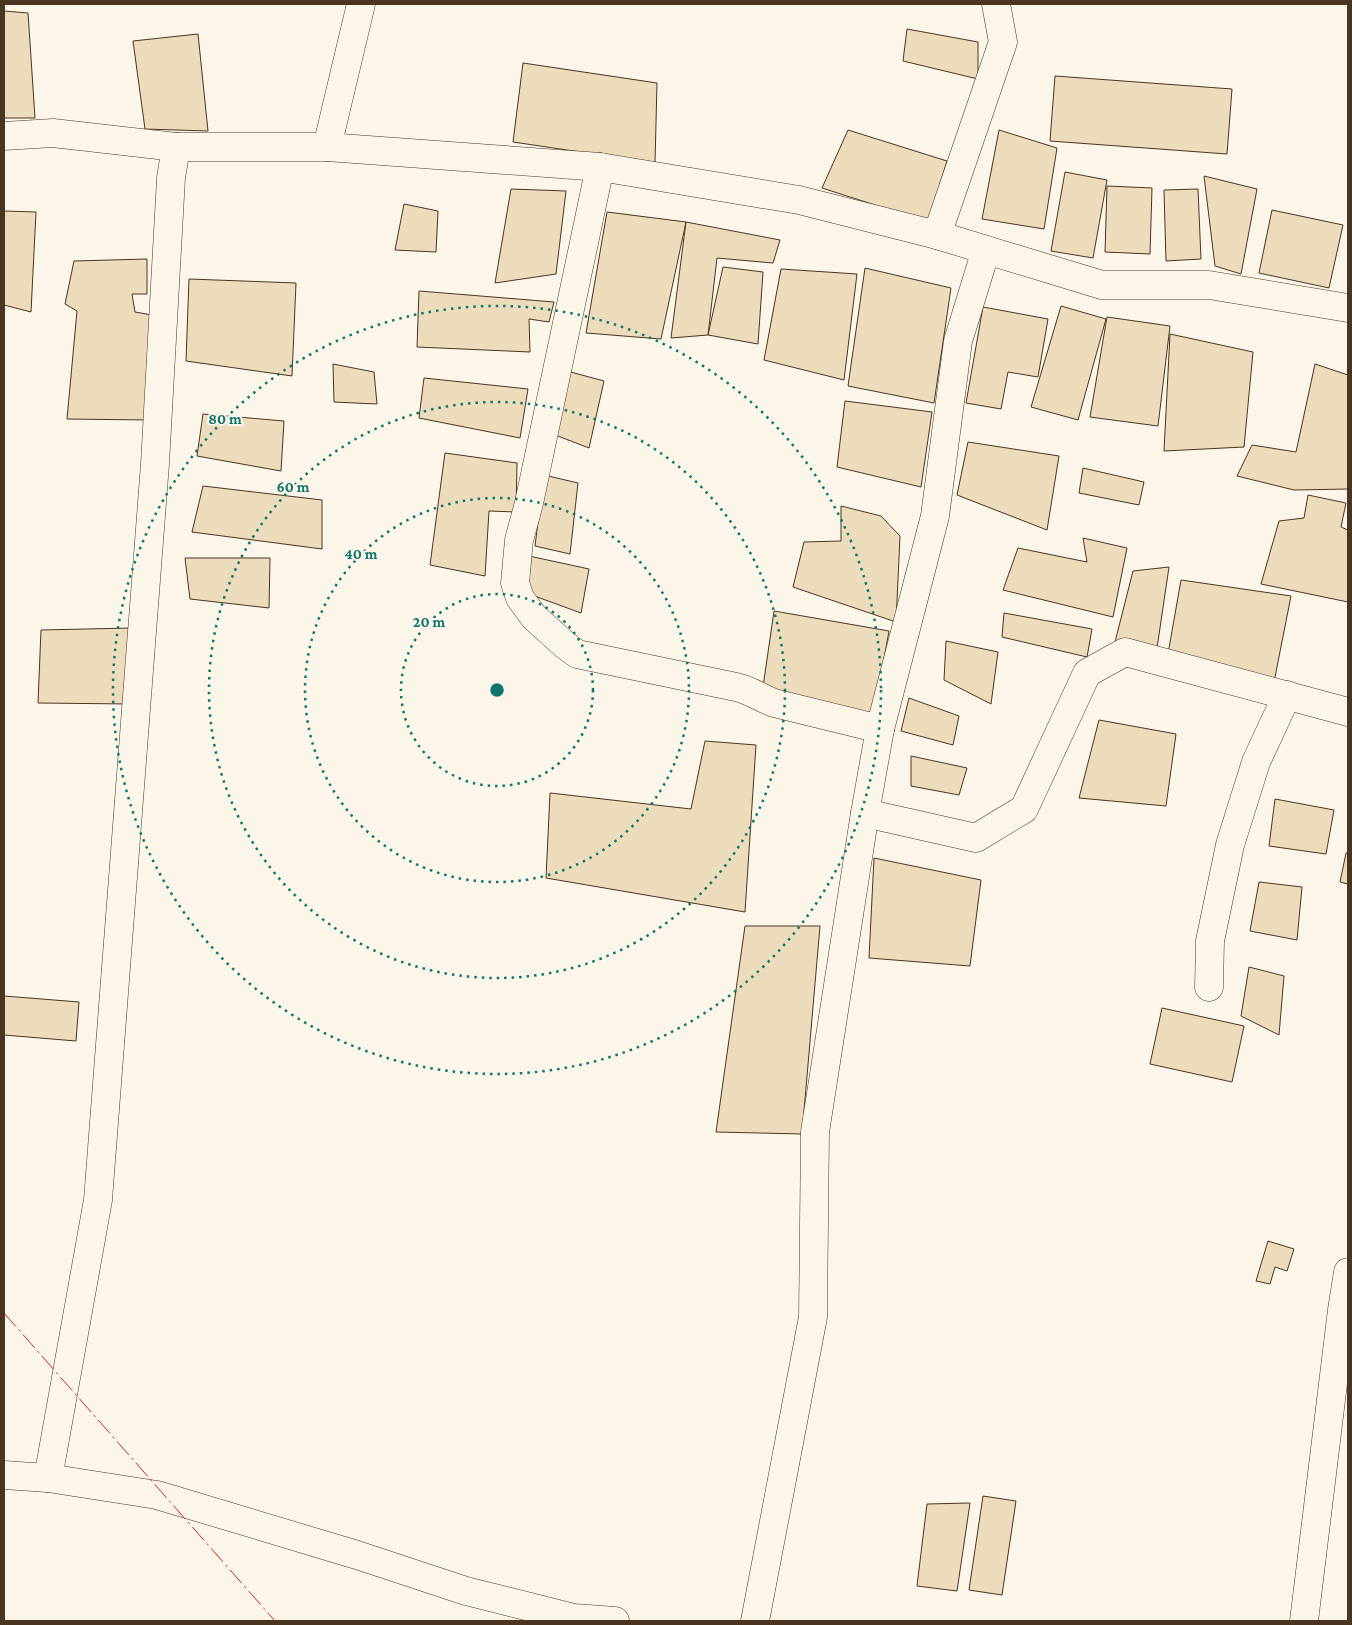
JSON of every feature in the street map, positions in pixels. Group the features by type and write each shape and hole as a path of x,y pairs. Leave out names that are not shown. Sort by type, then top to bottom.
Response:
{"street":[{"path":"326,147 361,4"},
{"path":"937,235 1003,42 996,4"},
{"path":"4,136 53,133 176,147 326,147 600,168 799,200 937,235 1102,285 1209,285 1348,308"},
{"path":"48,1478 98,1200 155,464 171,178 176,147"},
{"path":"600,168 529,503 519,540 515,583 520,598 534,617 577,654 736,686 774,703 880,729"},
{"path":"755,1621 813,1317 815,1132 865,813 880,729 935,516 958,341 986,250"},
{"path":"865,813 976,838 1024,809 1087,673 1124,652 1348,712"},
{"path":"1208,987 1210,941 1230,845 1256,762 1287,695"},
{"path":"1304,1621 1348,1272"},
{"path":"4,1475 48,1478 157,1495 357,1555 466,1591 574,1618 615,1621"}],"building":[{"path":"4,11 28,13 35,118 4,118"},
{"path":"907,29 978,42 978,79 903,61"},
{"path":"198,34 208,131 145,129 133,41"},
{"path":"523,63 657,83 655,163 513,142"},
{"path":"1055,76 1232,89 1227,154 1050,141"},
{"path":"848,130 947,161 928,222 822,188"},
{"path":"999,130 1057,148 1044,229 982,219"},
{"path":"1065,172 1107,180 1093,258 1051,251"},
{"path":"1204,176 1257,189 1241,274 1215,266"},
{"path":"1107,186 1152,188 1150,254 1105,252"},
{"path":"511,189 566,191 556,274 495,283"},
{"path":"1198,189 1201,259 1166,261 1164,190"},
{"path":"404,204 438,211 436,252 395,250"},
{"path":"1272,210 1343,225 1329,288 1259,273"},
{"path":"4,211 36,212 31,312 4,305"},
{"path":"607,212 686,222 661,339 586,333"},
{"path":"686,222 780,240 773,263 717,258 708,335 671,338"},
{"path":"147,259 147,294 132,294 135,312 152,315 149,420 67,419 77,311 65,304 74,261"},
{"path":"723,267 763,272 758,344 708,335"},
{"path":"865,268 951,288 934,403 848,386"},
{"path":"781,269 857,274 844,380 764,360"},
{"path":"189,279 296,283 292,376 186,361"},
{"path":"419,291 554,302 549,322 529,319 530,352 417,347"},
{"path":"1061,306 1106,319 1078,420 1031,407"},
{"path":"983,307 1048,319 1038,377 1008,372 1001,409 966,403"},
{"path":"1107,317 1170,326 1158,426 1090,417"},
{"path":"1170,334 1253,352 1244,447 1164,451"},
{"path":"333,364 374,372 377,404 334,402"},
{"path":"1315,364 1348,375 1348,489 1294,490 1237,476 1252,445 1296,452"},
{"path":"567,371 604,381 589,448 550,433"},
{"path":"424,378 528,389 520,438 419,418"},
{"path":"845,401 932,412 921,487 837,467"},
{"path":"203,414 284,421 281,471 197,456"},
{"path":"968,442 1059,456 1047,530 957,495"},
{"path":"445,453 517,463 516,512 489,511 485,576 430,565"},
{"path":"1083,468 1144,482 1139,505 1079,493"},
{"path":"544,475 578,483 570,554 535,546"},
{"path":"203,486 322,500 322,549 192,532"},
{"path":"1308,495 1346,503 1341,527 1348,530 1348,602 1261,584 1279,521 1304,518"},
{"path":"841,506 881,516 900,536 896,622 793,587 804,542 841,541"},
{"path":"1083,538 1127,548 1113,617 1003,590 1018,548 1087,562"},
{"path":"529,556 589,569 581,613 529,594"},
{"path":"185,558 270,558 269,608 190,599"},
{"path":"1169,567 1157,648 1115,642 1133,571"},
{"path":"1181,580 1291,596 1274,682 1168,654"},
{"path":"774,611 889,631 873,719 763,687"},
{"path":"1004,613 1092,629 1087,657 1002,637"},
{"path":"131,628 130,704 38,703 41,630"},
{"path":"946,641 998,652 991,704 944,680"},
{"path":"909,698 959,716 953,745 901,731"},
{"path":"1099,720 1176,734 1166,806 1079,798"},
{"path":"705,741 756,745 745,912 546,878 550,793 691,809"},
{"path":"911,756 967,768 959,795 911,786"},
{"path":"1275,799 1334,810 1326,854 1269,846"},
{"path":"1346,853 1348,853 1348,884 1340,882"},
{"path":"874,858 981,880 970,966 869,958"},
{"path":"1259,882 1302,887 1297,940 1250,931"},
{"path":"745,926 820,926 802,1134 716,1132"},
{"path":"1249,967 1284,976 1279,1035 1241,1016"},
{"path":"4,996 79,1002 76,1041 4,1035"},
{"path":"1162,1008 1244,1026 1232,1082 1150,1064"},
{"path":"1268,1241 1294,1249 1287,1271 1275,1267 1270,1284 1256,1281"},
{"path":"983,1496 1016,1501 1002,1595 969,1590"},
{"path":"970,1503 957,1591 917,1586 927,1504"}],"power":[{"path":"4,1313 275,1621"}]}
